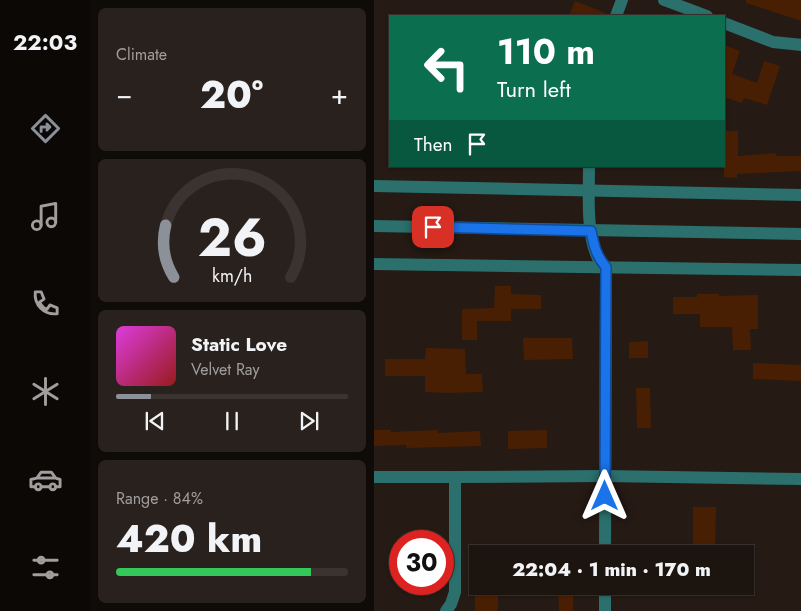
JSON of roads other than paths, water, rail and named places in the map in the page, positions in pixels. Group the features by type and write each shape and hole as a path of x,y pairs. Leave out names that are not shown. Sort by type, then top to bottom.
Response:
{"street":[{"path":"616,15 622,0"},
{"path":"664,0 704,15"},
{"path":"725,23 773,42 801,45"},
{"path":"589,167 591,231 595,251 606,267 605,545"},
{"path":"374,186 801,195"},
{"path":"374,226 801,234"},
{"path":"374,264 801,270"},
{"path":"374,477 606,476 801,479"},
{"path":"446,611 451,604 454,592 455,477"},
{"path":"605,595 605,611"}]}
